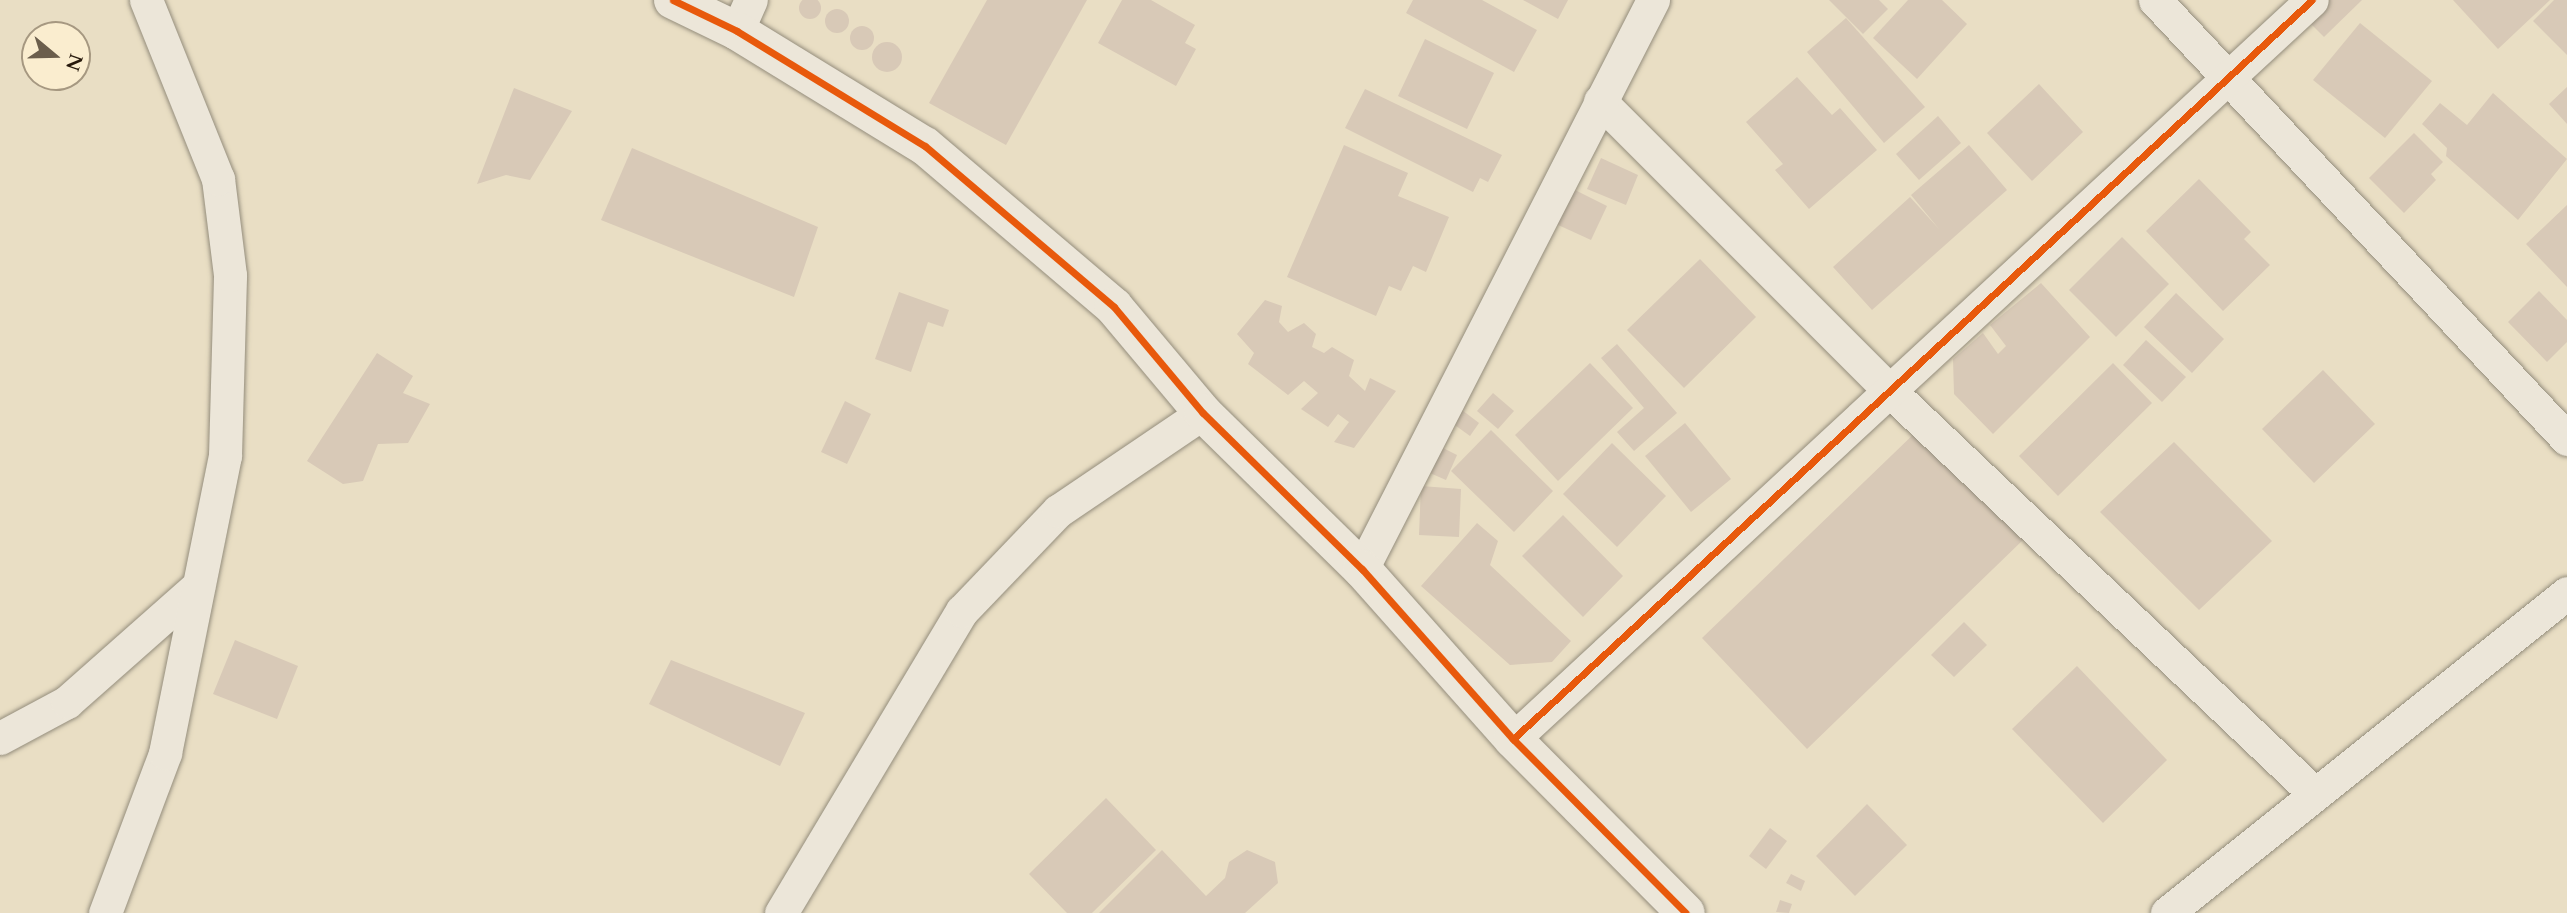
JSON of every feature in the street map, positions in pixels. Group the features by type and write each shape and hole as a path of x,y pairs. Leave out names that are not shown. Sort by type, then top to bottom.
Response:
{"street":[{"path":"105,913 165,752 225,456 230,275 218,179 146,0"},
{"path":"673,0 744,16 925,146 1114,307 1203,413 1362,569 1513,739 1686,913"},
{"path":"1362,569 1653,0"},
{"path":"2155,0 2567,439"},
{"path":"1513,739 2230,80 2312,0"},
{"path":"1600,102 1891,392 2315,794"},
{"path":"781,913 962,611 1058,511 1203,413"},
{"path":"0,738 66,702 198,586"},
{"path":"2167,913 2567,593"}],"building":[{"path":"810,-3 818,0 821,8 818,16 810,19 802,16 799,8 802,0"},
{"path":"987,0 1087,0 1006,145 929,103"},
{"path":"1122,0 1151,0 1195,25 1185,43 1196,49 1176,86 1098,43"},
{"path":"1413,0 1482,0 1537,30 1514,72 1406,13"},
{"path":"1523,0 1568,0 1558,19"},
{"path":"1829,0 1879,0 1888,9 1863,34"},
{"path":"1908,0 1942,0 1967,24 1917,79 1873,38"},
{"path":"2328,0 2362,0 2324,37 2307,20"},
{"path":"2453,0 2550,0 2498,49"},
{"path":"2554,0 2567,0 2567,55 2533,21"},
{"path":"837,9 848,16 849,21 842,32 837,33 826,26 825,21 832,10"},
{"path":"1846,18 1925,107 1884,143 1807,52"},
{"path":"2360,23 2432,81 2385,138 2313,80"},
{"path":"862,26 870,30 874,38 870,46 862,50 854,46 850,38 854,30"},
{"path":"1425,39 1494,73 1467,129 1398,96"},
{"path":"887,42 898,46 902,57 898,68 887,72 876,68 872,57 876,46"},
{"path":"1797,77 1832,115 1840,108 1877,150 1809,209 1775,170 1783,164 1746,122"},
{"path":"2039,84 2083,132 2032,181 1987,133"},
{"path":"2567,87 2567,124 2549,104"},
{"path":"514,88 572,111 530,180 506,175 477,184"},
{"path":"1365,89 1502,155 1488,182 1480,178 1473,192 1345,128"},
{"path":"2493,93 2567,159 2518,220 2446,156 2447,148 2422,124 2440,103 2467,125"},
{"path":"1938,116 1961,143 1919,180 1896,154"},
{"path":"2414,133 2443,162 2431,174 2436,180 2404,213 2369,178"},
{"path":"1344,145 1408,173 1398,196 1449,217 1426,272 1413,266 1401,291 1389,286 1376,316 1287,277"},
{"path":"1969,145 2007,190 1872,310 1833,267 1910,197 1939,229 1911,195"},
{"path":"632,148 818,227 794,297 601,220"},
{"path":"1601,158 1638,175 1626,205 1587,189"},
{"path":"2199,179 2251,232 2244,239 2270,265 2223,311 2146,231"},
{"path":"1573,189 1607,206 1591,240 1556,224"},
{"path":"2567,205 2567,287 2526,244"},
{"path":"2122,237 2169,284 2116,337 2069,290"},
{"path":"1700,259 1756,317 1684,388 1627,330"},
{"path":"2041,283 2090,337 1993,434 1954,394 1953,359 1983,333 1998,354 2006,346 1990,325"},
{"path":"2539,291 2567,320 2567,342 2547,362 2508,322"},
{"path":"899,292 949,310 943,327 928,322 911,372 875,359"},
{"path":"2176,293 2224,339 2192,373 2144,327"},
{"path":"1265,300 1282,306 1279,322 1288,332 1304,323 1316,334 1312,347 1324,353 1332,347 1354,360 1349,376 1365,391 1370,378 1396,391 1354,448 1334,442 1349,422 1338,414 1328,427 1301,409 1318,393 1304,381 1288,395 1248,364 1254,353 1237,334"},
{"path":"2146,340 2186,377 2162,402 2123,365"},
{"path":"1617,344 1677,413 1634,451 1617,432 1644,408 1601,358"},
{"path":"377,353 413,376 403,393 430,404 408,443 378,444 363,481 343,484 307,461"},
{"path":"1590,363 1633,408 1558,481 1515,435"},
{"path":"2113,363 2152,403 2058,496 2019,456"},
{"path":"2323,370 2375,424 2314,483 2262,429"},
{"path":"1493,393 1514,411 1498,429 1477,411"},
{"path":"845,401 871,414 847,464 821,452"},
{"path":"1462,410 1479,423 1470,436 1452,423"},
{"path":"1685,423 1731,479 1691,512 1645,456"},
{"path":"1919,429 2024,539 1807,749 1702,638"},
{"path":"1491,430 1553,491 1514,532 1451,471"},
{"path":"2174,442 2272,541 2199,610 2100,512"},
{"path":"1612,443 1666,496 1617,547 1563,494"},
{"path":"1435,444 1457,455 1446,480 1423,470"},
{"path":"1421,486 1461,489 1459,537 1419,535"},
{"path":"1563,515 1623,576 1583,617 1522,556"},
{"path":"1477,523 1498,541 1490,565 1571,641 1552,662 1510,665 1421,586"},
{"path":"1964,622 1987,645 1954,677 1931,655"},
{"path":"235,640 298,666 277,719 213,694"},
{"path":"671,660 805,713 780,766 649,704"},
{"path":"2077,666 2167,760 2103,823 2012,729"},
{"path":"1106,798 1156,850 1092,913 1067,913 1029,874"},
{"path":"1867,804 1907,845 1855,896 1816,856"},
{"path":"1770,828 1787,841 1766,869 1749,856"},
{"path":"1162,850 1206,896 1225,878 1229,862 1247,850 1275,862 1278,883 1245,913 1099,913"},
{"path":"1791,874 1805,881 1801,891 1786,883"},
{"path":"1780,900 1792,904 1789,913 1776,912"}],"cycle path":[{"path":"673,0 737,31 925,146 1114,307 1203,413 1362,569 1513,739 1686,913"},
{"path":"1513,739 2312,0"}]}
